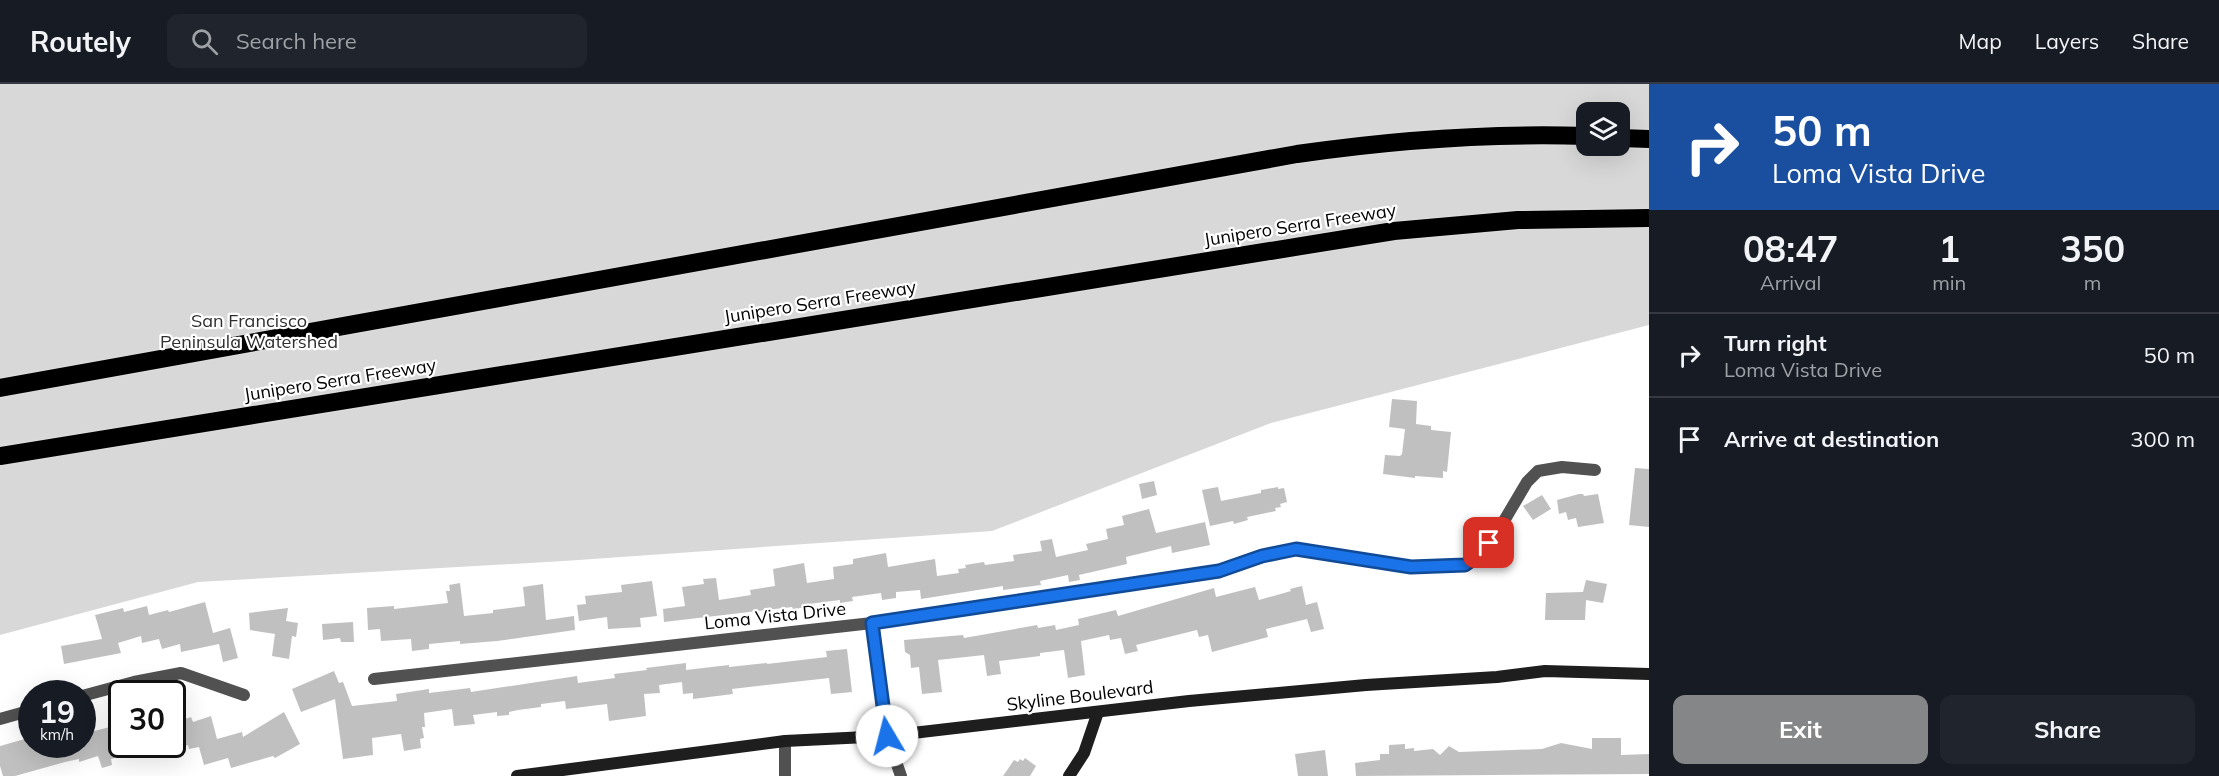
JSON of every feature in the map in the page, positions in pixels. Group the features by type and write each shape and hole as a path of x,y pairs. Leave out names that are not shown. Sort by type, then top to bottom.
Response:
{"highway":[{"path":"0,388 1297,154 1390,142 1453,138 1576,136"},
{"path":"1630,138 1649,139"},
{"name":"Junipero Serra Freeway","path":"0,456 1394,231 1529,219 1649,218"}],"main road":[{"name":"Skyline Boulevard","path":"518,776 784,741 887,736 1366,685 1497,676 1545,670 1649,674"},
{"path":"1069,776 1084,753 1098,712"}],"street":[{"name":"Loma Vista Drive","path":"374,679 872,623 1219,571 1262,556 1296,549 1411,567 1465,565 1479,555 1498,531 1527,482 1538,471 1562,467 1595,470"},
{"path":"872,623 887,736 901,776"},
{"path":"96,692 181,673 244,695"},
{"path":"0,719 18,714"},
{"path":"784,741 784,776"}],"green space":[{"name":"San Francisco Peninsula Watershed","path":"0,84 1649,84 1649,325 1271,423 992,531 564,561 198,582 0,635"}],"building":[{"path":"1392,399 1417,401 1416,424 1431,426 1431,430 1451,432 1447,472 1443,471 1443,478 1415,476 1415,478 1383,474 1385,455 1400,456 1402,454 1405,429 1389,427"},
{"path":"1635,468 1649,469 1649,527 1629,525"},
{"path":"1154,481 1157,495 1142,499 1139,484"},
{"path":"1218,487 1221,501 1261,493 1261,490 1284,488 1287,502 1275,508 1276,511 1247,517 1248,520 1210,526 1202,490"},
{"path":"1579,494 1584,496 1598,494 1604,523 1578,527 1576,518 1568,520 1566,512 1559,514 1557,500"},
{"path":"1542,495 1551,509 1533,520 1523,506"},
{"path":"1149,509 1156,533 1205,522 1210,545 1172,553 1171,546 1126,557 1127,564 1079,575 1080,580 1069,582 1068,575 1040,581 1041,585 1003,590 1003,586 921,599 920,590 896,592 896,598 882,600 881,593 852,597 853,601 840,603 840,600 809,604 809,607 793,609 792,607 664,622 663,609 685,606 682,587 704,584 703,579 716,578 719,600 751,595 750,590 775,586 773,569 804,563 807,583 834,579 833,567 853,564 853,559 886,553 888,567 935,559 937,576 959,573 958,569 966,568 965,565 1014,561 1013,555 1042,551 1040,541 1052,539 1056,557 1088,550 1086,544 1108,539 1106,529 1124,525 1122,516"},
{"path":"1586,580 1607,584 1603,603 1586,600 1585,620 1545,620 1546,593 1583,592"},
{"path":"652,581 657,616 640,618 641,627 608,629 607,617 579,621 577,605 586,604 585,596 622,592 621,585"},
{"path":"460,583 464,616 525,606 523,587 543,584 546,620 574,616 575,630 497,641 429,644 429,649 412,651 411,639 381,641 380,629 368,630 367,608 394,606 394,609 448,603 446,591 450,591 449,585"},
{"path":"1302,586 1306,605 1317,602 1324,629 1311,632 1307,619 1266,629 1268,637 1212,652 1208,635 1199,637 1197,630 1136,645 1138,651 1125,654 1121,638 1110,640 1109,635 1081,641 1085,675 1068,678 1064,650 1040,653 1040,656 999,661 1001,674 987,676 984,655 938,660 942,692 922,694 919,667 911,668 910,655 905,652 904,640 963,635 964,638 1037,625 1038,628 1055,625 1056,630 1079,625 1078,619 1116,610 1118,616 1214,588 1216,597 1255,587 1259,600"},
{"path":"205,602 213,633 230,628 238,658 223,662 219,644 181,652 180,644 162,649 159,639 142,643 141,636 118,643 121,653 64,664 61,646 102,639 95,615 123,608 124,612 147,606 149,615"},
{"path":"288,608 286,621 298,623 296,637 292,636 289,659 272,656 275,634 250,630 249,613"},
{"path":"353,622 354,642 341,642 340,638 323,640 322,624"},
{"path":"847,649 852,692 831,694 829,678 732,689 733,694 693,699 693,693 683,694 682,682 659,685 660,693 644,694 646,716 609,721 607,704 566,709 565,701 509,712 509,715 497,716 497,712 473,715 475,724 454,726 452,709 424,713 425,727 422,727 424,738 420,739 421,748 404,751 401,734 372,738 373,755 343,759 335,699 301,712 292,689 334,671 339,683 343,682 352,706 397,701 396,694 429,689 429,693 470,688 471,692 577,676 578,683 615,678 614,674 647,670 646,668 686,663 686,670 729,665 729,667 767,664 827,657 826,651"},
{"path":"284,712 300,744 275,758 273,756 231,768 228,758 204,765 199,747 189,749 188,745 186,746 186,719 191,717 193,722 211,716 217,739 242,732 243,737"},
{"path":"108,728 108,758 114,758 111,759 112,765 102,768 98,756 96,757 96,730"},
{"path":"1592,738 1621,738 1621,755 1649,754 1649,774 1356,776 1355,763 1380,760 1380,754 1389,754 1389,745 1405,744 1405,749 1414,748 1414,751 1433,749 1440,755 1449,746 1459,752 1542,749 1561,743 1592,749"},
{"path":"18,741 18,758 92,758 79,762 79,759 65,762 15,776 3,776 0,766 0,746"},
{"path":"1325,750 1328,776 1298,776 1295,754"},
{"path":"1025,758 1036,766 1030,776 1003,776 1014,760 1018,762"}],"route":[{"path":"887,736 872,623 1219,571 1262,556 1296,549 1411,567 1465,565 1479,555 1489,543"}]}
